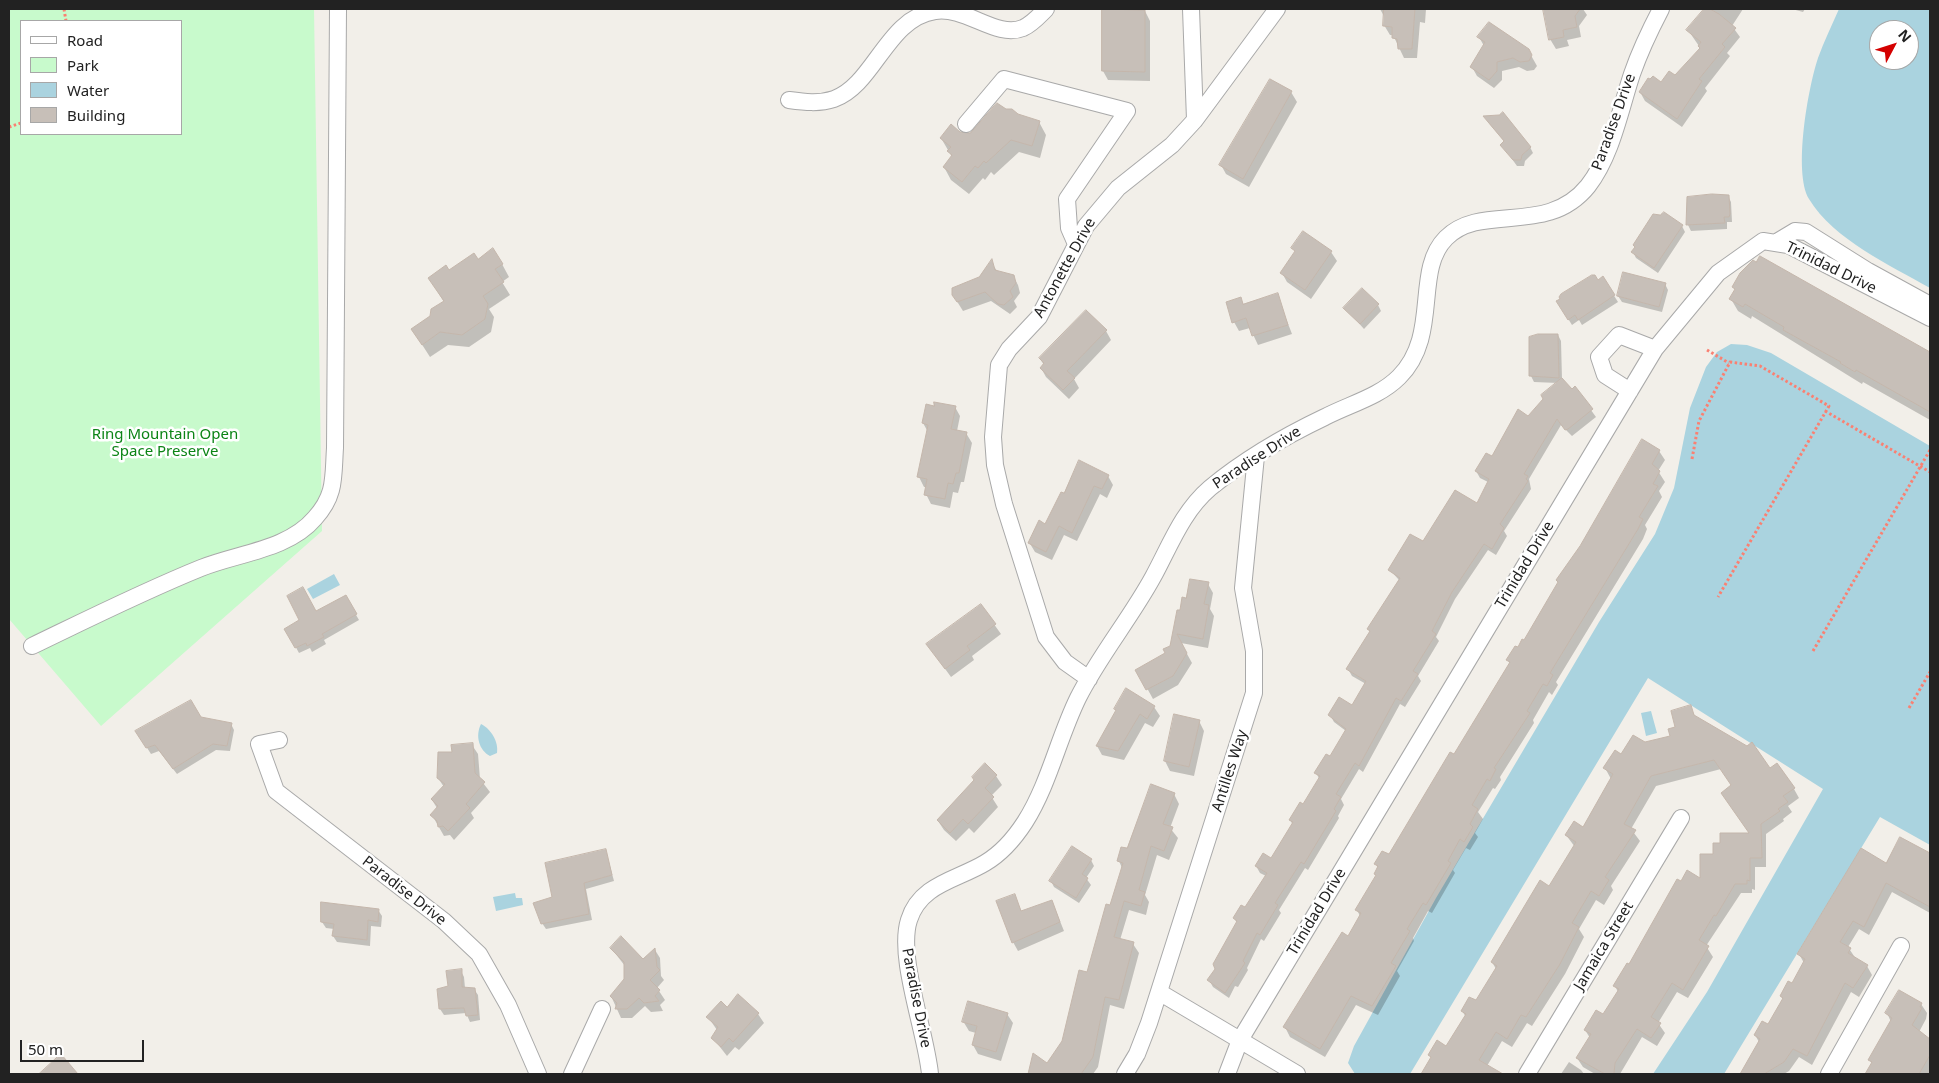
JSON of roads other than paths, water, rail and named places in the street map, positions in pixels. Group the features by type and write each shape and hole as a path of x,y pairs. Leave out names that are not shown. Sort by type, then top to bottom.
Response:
{"street":[{"path":"32,646 136,596 203,567 286,540 314,520 332,495 335,448 338,9"},
{"path":"788,100 816,102 842,96 856,84 902,28 922,14 937,11 954,11 994,27 1011,30 1029,24 1046,9"},
{"path":"1191,9 1195,120"},
{"name":"Antonette Drive","path":"1089,679 1064,662 1052,647 1042,627 1004,504 994,465 992,437 999,365 1009,350 1039,318 1086,226 1118,188 1172,145 1195,120 1277,9"},
{"name":"Paradise Drive","path":"930,1074 925,1039 906,947 910,915 928,892 946,881 986,862 1003,849 1017,833 1036,804 1067,724 1089,679 1149,584 1186,514 1210,488 1256,456 1317,420 1377,393 1399,378 1419,347 1425,320 1431,267 1437,250 1447,237 1460,228 1476,223 1528,217 1555,211 1571,202 1585,189 1600,165 1638,56 1661,9"},
{"path":"966,124 1004,79 1127,112 1067,199 1069,228 1076,244"},
{"path":"1775,243 1795,231 1806,232 1868,271 1930,305"},
{"name":"Trinidad Drive","path":"1227,1074 1240,1040 1655,349 1718,274 1764,241 1788,245 1930,318"},
{"path":"1630,390 1604,375 1600,357 1619,335 1655,349"},
{"name":"Antilles Way","path":"1125,1074 1144,1039 1160,992 1254,693 1254,651 1242,588 1256,456"},
{"name":"Paradise Drive","path":"279,740 259,744 276,791 444,921 479,954 508,1004 538,1074"},
{"name":"Jamaica Street","path":"1527,1074 1681,818"},
{"path":"1829,1074 1901,946"},
{"path":"1160,992 1297,1074"},
{"path":"572,1074 602,1009"}],"water":[{"path":"1839,9 1930,9 1930,288 1881,261 1848,239 1820,214 1809,199 1804,186 1802,170 1804,130 1810,89 1825,39"},
{"path":"1731,344 1747,345 1771,353 1930,446 1930,845 1880,817 1724,1074 1653,1074 1707,992 1823,789 1648,678 1410,1074 1355,1074 1348,1063 1354,1046 1436,898 1599,622 1655,534 1674,488 1690,408 1706,367 1717,352"},
{"path":"334,574 340,585 313,599 307,589"},
{"path":"1651,711 1657,733 1646,736 1641,713"},
{"path":"481,724 491,732 497,745 497,753 490,756 483,750 479,742 478,733"},
{"path":"515,893 516,898 522,898 523,905 496,911 493,897"}],"park label":[{"name":"Ring Mountain Open Space Preserve","path":"165,444"}]}
